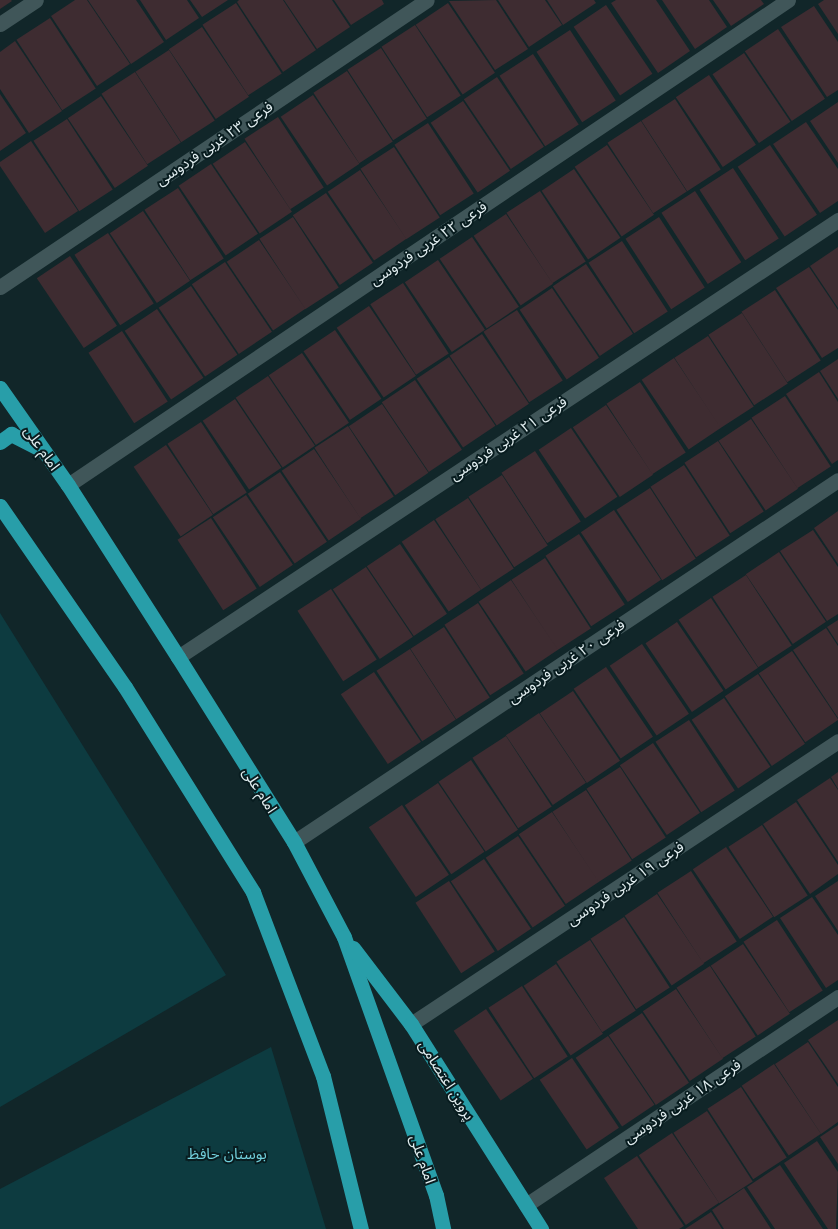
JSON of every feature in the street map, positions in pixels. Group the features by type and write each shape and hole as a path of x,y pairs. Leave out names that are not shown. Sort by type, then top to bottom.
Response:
{"main road":[{"name":"امام علی","path":"0,388 68,485 294,842 344,937 436,1195 443,1229"},
{"path":"0,442 11,434 44,450"},
{"path":"0,506 125,688 253,892 323,1076 362,1229"},
{"name":"پروین اعتصامی","path":"344,937 411,1024 541,1229"}],"street":[{"path":"0,24 36,0"},
{"name":"فرعی ۲۳ غربی فردوسی","path":"0,287 427,0"},
{"name":"فرعی ۲۲ غربی فردوسی","path":"68,485 788,0"},
{"name":"فرعی ۲۱ غربی فردوسی","path":"178,657 838,220"},
{"name":"فرعی ۲۰ غربی فردوسی","path":"294,842 838,480"},
{"name":"فرعی ۱۹ غربی فردوسی","path":"411,1024 838,741"},
{"name":"فرعی ۱۸ غربی فردوسی","path":"526,1205 838,997"}],"green space":[{"path":"0,613 226,975 0,1107"},
{"name":"بوستان حافظ","path":"271,1047 326,1229 0,1229 0,1189"}],"building":[{"path":"0,0 11,0 12,1 0,9"},
{"path":"75,0 87,0 130,64 97,86 51,16"},
{"path":"88,0 136,0 164,42 131,64"},
{"path":"140,0 187,0 199,18 166,40"},
{"path":"190,0 228,0 202,17"},
{"path":"239,0 283,0 316,50 283,72 237,2"},
{"path":"284,0 332,0 350,27 317,49"},
{"path":"334,0 382,0 384,4 351,25"},
{"path":"496,0 528,49 495,70 449,1"},
{"path":"498,0 545,0 562,25 529,47"},
{"path":"547,0 594,0 596,3 563,25"},
{"path":"616,0 656,0 690,51 658,73 611,3"},
{"path":"662,0 709,0 727,27 695,49"},
{"path":"713,0 761,0 764,4 731,26"},
{"path":"824,0 838,0 838,34 818,4"},
{"path":"236,3 282,73 248,95 202,25"},
{"path":"448,3 495,73 463,94 416,25"},
{"path":"606,5 652,74 620,96 574,27"},
{"path":"814,6 838,42 838,90 827,97 781,27"},
{"path":"50,18 96,88 62,110 16,40"},
{"path":"415,25 461,95 427,117 381,47"},
{"path":"202,27 249,97 216,119 169,49"},
{"path":"778,29 825,99 792,121 745,51"},
{"path":"570,30 616,100 582,122 536,52"},
{"path":"15,41 62,111 29,133 0,89 0,52"},
{"path":"381,48 427,118 393,140 347,70"},
{"path":"169,50 215,120 181,142 135,72"},
{"path":"744,53 790,122 759,143 712,74"},
{"path":"533,54 579,124 545,146 499,76"},
{"path":"347,71 393,141 359,163 313,93"},
{"path":"135,72 181,142 147,164 101,94"},
{"path":"709,75 756,145 723,167 676,97"},
{"path":"497,77 544,147 511,169 464,99"},
{"path":"0,94 26,133 0,151"},
{"path":"313,95 359,164 327,186 281,117"},
{"path":"101,96 148,166 115,188 68,118"},
{"path":"675,99 721,169 687,191 641,121"},
{"path":"463,101 510,171 478,192 431,123"},
{"path":"838,102 838,163 810,121"},
{"path":"278,117 324,187 290,209 244,139"},
{"path":"67,119 113,189 79,211 33,141"},
{"path":"641,121 687,191 653,213 607,143"},
{"path":"806,122 838,169 838,201 820,213 773,144"},
{"path":"428,123 474,193 440,215 394,145"},
{"path":"31,141 78,211 45,233 0,166 0,162"},
{"path":"245,142 292,212 260,233 213,164"},
{"path":"607,145 654,215 622,236 575,167"},
{"path":"770,145 817,215 785,236 738,167"},
{"path":"394,147 440,217 406,239 360,169"},
{"path":"211,164 258,234 226,255 179,186"},
{"path":"733,168 779,238 745,260 699,190"},
{"path":"574,169 620,238 588,260 542,191"},
{"path":"360,170 406,239 374,261 328,192"},
{"path":"178,188 224,258 190,280 144,210"},
{"path":"540,191 586,261 552,283 506,213"},
{"path":"695,191 741,262 708,284 661,213"},
{"path":"326,193 373,263 340,285 293,215"},
{"path":"143,211 190,281 157,303 110,233"},
{"path":"506,214 553,284 521,305 474,236"},
{"path":"293,217 339,287 305,309 259,239"},
{"path":"659,217 705,287 671,309 625,239"},
{"path":"108,233 154,303 120,325 74,255"},
{"path":"472,237 519,307 487,328 440,259"},
{"path":"259,240 305,309 273,331 227,262"},
{"path":"622,241 668,311 634,333 588,263"},
{"path":"838,247 838,308 810,266"},
{"path":"70,256 117,326 84,348 37,278"},
{"path":"438,260 485,330 452,352 405,282"},
{"path":"225,262 272,332 239,354 192,284"},
{"path":"586,264 633,334 600,356 553,286"},
{"path":"809,267 838,310 838,348 822,358 776,288"},
{"path":"403,283 449,353 416,375 370,304"},
{"path":"191,286 237,355 205,377 159,308"},
{"path":"552,288 599,358 567,379 520,310"},
{"path":"775,290 821,360 787,382 741,312"},
{"path":"369,306 416,376 384,397 337,328"},
{"path":"157,309 203,378 171,400 125,331"},
{"path":"517,310 563,380 529,402 483,332"},
{"path":"742,313 788,383 754,405 708,335"},
{"path":"335,330 381,399 350,420 303,351"},
{"path":"122,331 168,401 134,423 88,353"},
{"path":"482,334 529,404 497,425 450,356"},
{"path":"708,336 754,406 720,428 674,358"},
{"path":"302,353 349,423 316,445 269,375"},
{"path":"449,357 495,426 463,448 417,379"},
{"path":"674,358 721,428 689,449 642,380"},
{"path":"838,359 838,399 820,371"},
{"path":"819,372 838,402 838,460 832,464 786,394"},
{"path":"268,376 315,446 283,467 236,398"},
{"path":"415,380 462,450 429,472 382,402"},
{"path":"640,382 686,452 652,474 606,404"},
{"path":"785,396 831,466 797,488 751,418"},
{"path":"235,399 281,468 249,490 203,421"},
{"path":"382,404 428,473 395,495 349,426"},
{"path":"606,405 653,475 620,497 573,427"},
{"path":"751,419 798,489 766,510 719,441"},
{"path":"201,422 247,492 213,514 167,444"},
{"path":"348,426 394,496 360,518 314,448"},
{"path":"571,428 617,497 585,519 539,450"},
{"path":"718,441 764,511 730,533 684,463"},
{"path":"166,445 213,515 181,536 134,467"},
{"path":"314,449 361,519 329,540 282,471"},
{"path":"535,451 581,521 547,543 501,473"},
{"path":"684,465 730,535 696,557 650,487"},
{"path":"280,472 327,542 295,563 248,494"},
{"path":"502,475 548,545 514,567 468,497"},
{"path":"650,488 696,558 662,580 616,510"},
{"path":"246,495 293,565 260,587 213,517"},
{"path":"468,498 514,568 481,590 435,519"},
{"path":"614,510 661,580 628,602 581,532"},
{"path":"838,511 838,564 814,528"},
{"path":"211,518 257,588 223,610 177,540"},
{"path":"434,520 481,590 449,611 402,542"},
{"path":"813,530 838,567 838,614 827,621 780,551"},
{"path":"579,534 625,604 591,626 545,556"},
{"path":"400,544 447,614 414,636 367,566"},
{"path":"779,552 826,622 793,644 746,574"},
{"path":"545,558 591,628 557,650 511,580"},
{"path":"366,567 413,637 380,659 333,589"},
{"path":"746,575 792,645 758,667 712,597"},
{"path":"511,580 558,650 526,671 479,602"},
{"path":"331,589 377,659 343,681 297,611"},
{"path":"711,598 758,668 726,689 679,620"},
{"path":"478,603 524,673 490,695 444,625"},
{"path":"838,620 838,644 827,627"},
{"path":"677,622 723,691 692,712 645,643"},
{"path":"444,627 490,697 456,719 410,649"},
{"path":"826,628 838,646 838,718 793,650"},
{"path":"642,644 689,714 657,735 610,666"},
{"path":"410,649 456,719 422,741 376,671"},
{"path":"792,651 838,719 805,742 759,673"},
{"path":"606,667 653,737 621,758 574,689"},
{"path":"374,672 421,742 388,764 341,694"},
{"path":"758,674 805,744 772,766 725,696"},
{"path":"573,691 620,761 587,783 540,713"},
{"path":"724,698 770,767 738,789 692,720"},
{"path":"539,713 586,783 553,805 506,735"},
{"path":"689,720 735,790 701,812 655,742"},
{"path":"506,736 552,806 518,828 472,758"},
{"path":"653,743 700,813 667,835 620,765"},
{"path":"471,760 518,830 486,851 439,782"},
{"path":"620,767 666,837 632,859 586,789"},
{"path":"838,772 838,789 831,777"},
{"path":"830,778 838,790 838,862 797,800"},
{"path":"438,783 484,852 451,874 405,805"},
{"path":"586,790 632,860 598,882 552,812"},
{"path":"796,802 838,865 838,874 810,894 763,824"},
{"path":"402,805 449,875 416,897 369,827"},
{"path":"552,812 599,882 566,904 519,834"},
{"path":"762,825 808,895 774,917 728,847"},
{"path":"518,836 565,906 533,927 486,858"},
{"path":"726,847 773,917 740,939 693,869"},
{"path":"484,859 531,929 498,951 451,881"},
{"path":"691,871 737,941 703,963 657,893"},
{"path":"449,881 495,951 461,973 415,903"},
{"path":"838,881 838,931 815,896"},
{"path":"657,894 704,964 672,985 625,916"},
{"path":"812,897 838,935 838,980 826,988 780,918"},
{"path":"624,917 670,987 636,1009 590,939"},
{"path":"777,920 823,990 789,1012 743,942"},
{"path":"590,940 636,1010 602,1032 556,962"},
{"path":"743,944 790,1014 758,1035 711,966"},
{"path":"556,964 603,1034 571,1055 524,986"},
{"path":"710,966 756,1036 722,1058 676,988"},
{"path":"522,986 568,1056 534,1078 488,1008"},
{"path":"676,989 723,1059 690,1081 643,1011"},
{"path":"486,1009 533,1079 501,1100 454,1031"},
{"path":"642,1013 689,1083 656,1105 609,1035"},
{"path":"838,1020 838,1084 808,1040"},
{"path":"608,1036 654,1105 622,1127 576,1058"},
{"path":"808,1042 838,1087 838,1122 821,1134 775,1064"},
{"path":"572,1058 619,1128 587,1149 540,1080"},
{"path":"774,1064 821,1134 789,1155 742,1086"},
{"path":"741,1087 787,1157 753,1179 707,1109"},
{"path":"707,1111 753,1181 719,1203 673,1133"},
{"path":"838,1125 838,1164 820,1137"},
{"path":"672,1133 719,1203 686,1225 639,1155"},
{"path":"817,1141 838,1172 836,1229 828,1229 784,1163"},
{"path":"637,1156 684,1226 679,1229 638,1229 604,1178"},
{"path":"780,1165 823,1229 775,1229 747,1187"},
{"path":"744,1188 771,1229 724,1229 712,1210"},
{"path":"711,1212 722,1229 685,1229"}]}
